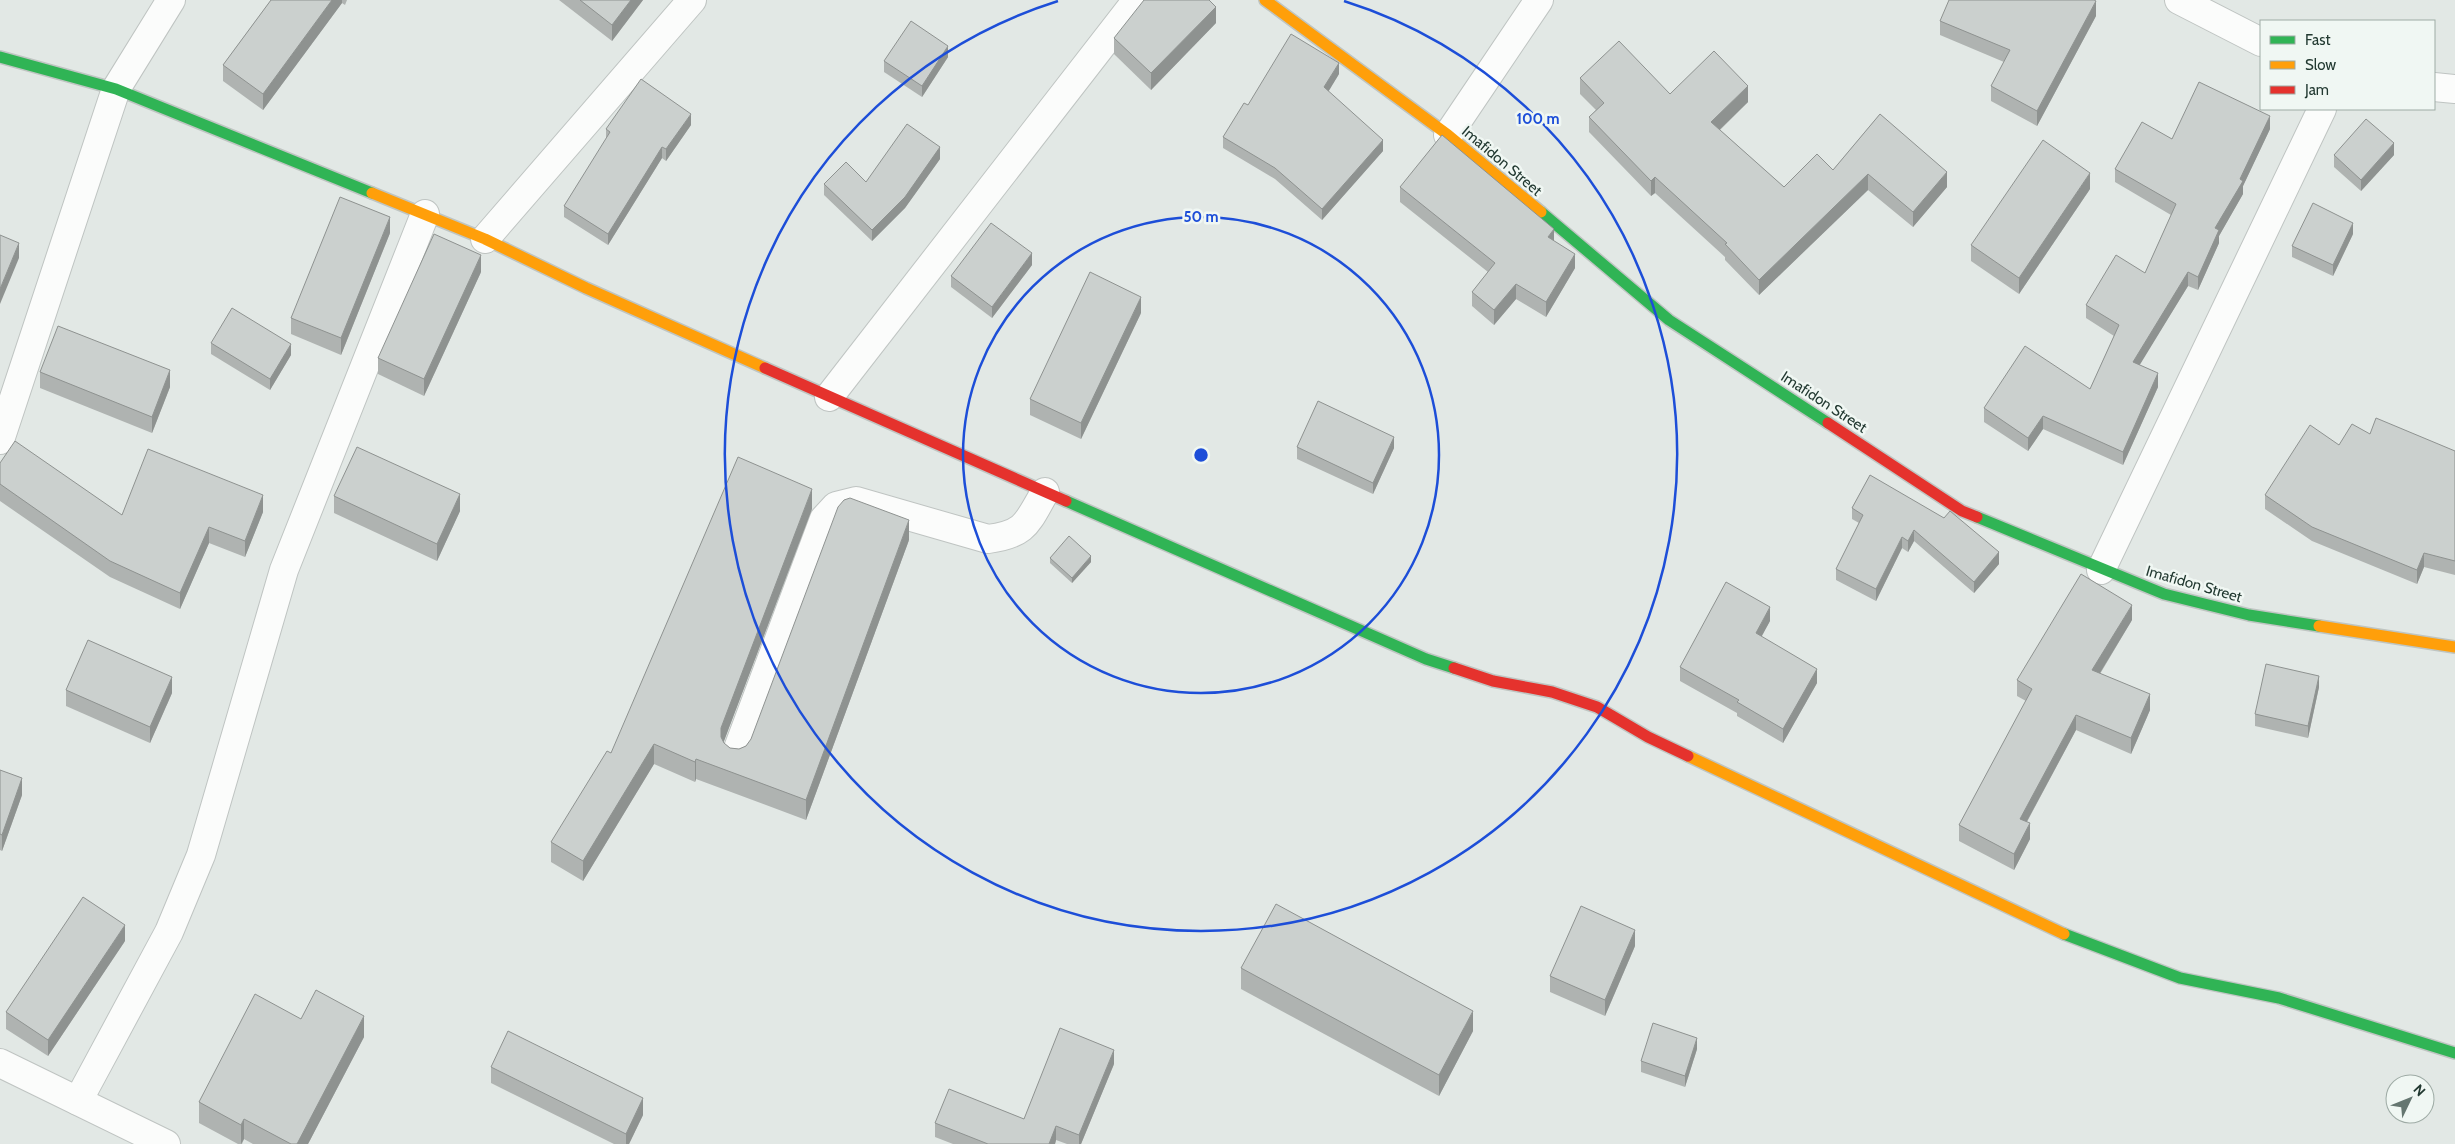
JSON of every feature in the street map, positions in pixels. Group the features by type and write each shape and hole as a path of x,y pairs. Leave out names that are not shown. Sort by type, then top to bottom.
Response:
{"street":[{"path":"0,440 116,90 171,0"},
{"path":"485,239 692,0"},
{"path":"829,397 1137,0"},
{"name":"Imafidon Street","path":"1265,0 1448,136 1669,320 1962,510 2101,570 2164,594 2249,615 2455,647"},
{"path":"1448,136 1539,0"},
{"path":"2179,0 2260,41"},
{"path":"0,57 116,90 485,239 586,288 829,397 1426,659 1493,681 1552,692 1597,707 1648,737 2080,941 2180,978 2279,998 2455,1053"},
{"path":"2435,87 2455,89"},
{"path":"2101,570 2322,110"},
{"path":"78,1101 169,932 201,855 284,570 425,214"},
{"path":"736,754 824,519 836,506 856,501 988,538 1009,536 1026,526 1045,492"},
{"path":"0,1063 166,1144"}],"building":[{"path":"271,0 332,0 263,94 223,65"},
{"path":"580,0 631,0 612,25"},
{"path":"1144,0 1209,0 1216,7 1151,73 1114,38"},
{"path":"1949,0 2096,1 2037,111 1991,86 2010,50 1940,21"},
{"path":"911,21 948,46 922,86 884,61"},
{"path":"1291,34 1339,63 1324,87 1383,140 1322,209 1275,168 1223,137 1244,103 1248,105"},
{"path":"1619,41 1670,94 1714,51 1748,86 1711,122 1784,187 1817,154 1833,170 1880,114 1947,172 1913,212 1868,174 1759,280 1725,244 1727,243 1655,177 1651,181 1589,117 1604,103 1580,78"},
{"path":"641,79 691,114 666,149 662,147 608,234 564,206 610,132 606,129"},
{"path":"2199,82 2270,116 2240,179 2243,181 2215,228 2219,230 2198,277 2188,272 2133,362 2158,373 2123,452 2043,416 2028,438 1984,408 2025,346 2090,389 2119,325 2086,305 2116,255 2145,273 2176,204 2115,169 2142,122 2172,139"},
{"path":"2366,119 2394,143 2361,180 2334,155"},
{"path":"907,124 940,147 905,197 872,230 824,184 846,162 866,182"},
{"path":"1442,135 1554,229 1548,237 1575,254 1546,302 1516,284 1494,310 1472,292 1495,263 1400,187"},
{"path":"2043,140 2090,173 2019,278 1971,245"},
{"path":"340,197 390,217 341,338 291,318"},
{"path":"2313,203 2353,223 2333,265 2292,246"},
{"path":"991,223 1032,253 992,307 951,276"},
{"path":"434,234 481,255 424,379 378,358"},
{"path":"0,235 19,243 0,289"},
{"path":"1090,272 1141,297 1081,423 1030,399"},
{"path":"232,308 291,344 270,379 211,343"},
{"path":"58,326 170,370 152,417 40,372"},
{"path":"1318,401 1394,437 1373,483 1297,447"},
{"path":"2376,418 2455,451 2455,561 2424,553 2417,570 2312,527 2265,495 2310,425 2339,445 2352,424 2370,434"},
{"path":"15,441 122,515 148,449 263,495 245,541 209,527 180,593 110,561 0,484 0,463"},
{"path":"357,447 460,494 437,544 334,496"},
{"path":"738,457 812,489 721,728 721,737 730,748 739,749 746,746 751,739 838,507 844,500 850,498 909,520 806,800 696,759 695,762 654,744 583,861 551,842 607,751 611,753"},
{"path":"1870,475 1944,518 1950,511 1999,552 1974,582 1914,530 1908,541 1902,537 1876,589 1836,569 1863,515 1852,508"},
{"path":"1069,536 1091,556 1072,578 1050,558"},
{"path":"2081,574 2132,605 2092,670 2150,694 2131,738 2076,715 2020,819 2030,823 2014,854 1959,825 2032,689 2017,680"},
{"path":"1726,582 1770,607 1756,633 1817,669 1783,729 1737,702 1739,700 1680,667"},
{"path":"88,640 172,677 150,727 66,690"},
{"path":"2266,664 2319,676 2308,726 2255,714"},
{"path":"0,770 22,778 2,835 0,834"},
{"path":"83,897 125,925 48,1040 6,1012"},
{"path":"1276,904 1473,1011 1439,1075 1241,968"},
{"path":"1581,906 1635,930 1605,1000 1550,976"},
{"path":"316,990 364,1016 297,1144 291,1144 244,1119 241,1125 199,1102 255,994 301,1019"},
{"path":"1653,1023 1697,1038 1685,1076 1641,1061"},
{"path":"1060,1028 1114,1050 1079,1135 1056,1126 1049,1144 988,1144 935,1123 949,1089 1024,1119"},
{"path":"508,1031 643,1098 626,1134 491,1067"}],"traffic: fast":[{"path":"0,57 116,89 372,193"},
{"path":"1541,212 1669,320 1828,423"},
{"path":"1066,501 1426,659 1454,668"},
{"path":"1977,517 2164,594 2249,615 2319,626"},
{"path":"2064,934 2180,978 2279,998 2455,1053"}],"traffic: slow":[{"path":"1265,0 1448,135 1541,212"},
{"path":"372,193 485,239 586,288 765,368"},
{"path":"2319,626 2455,647"},
{"path":"1688,756 2064,934"}],"traffic: jam":[{"path":"765,368 1066,501"},
{"path":"1828,423 1962,511 1977,517"},
{"path":"1454,668 1493,681 1552,692 1597,707 1648,737 1688,756"}]}
